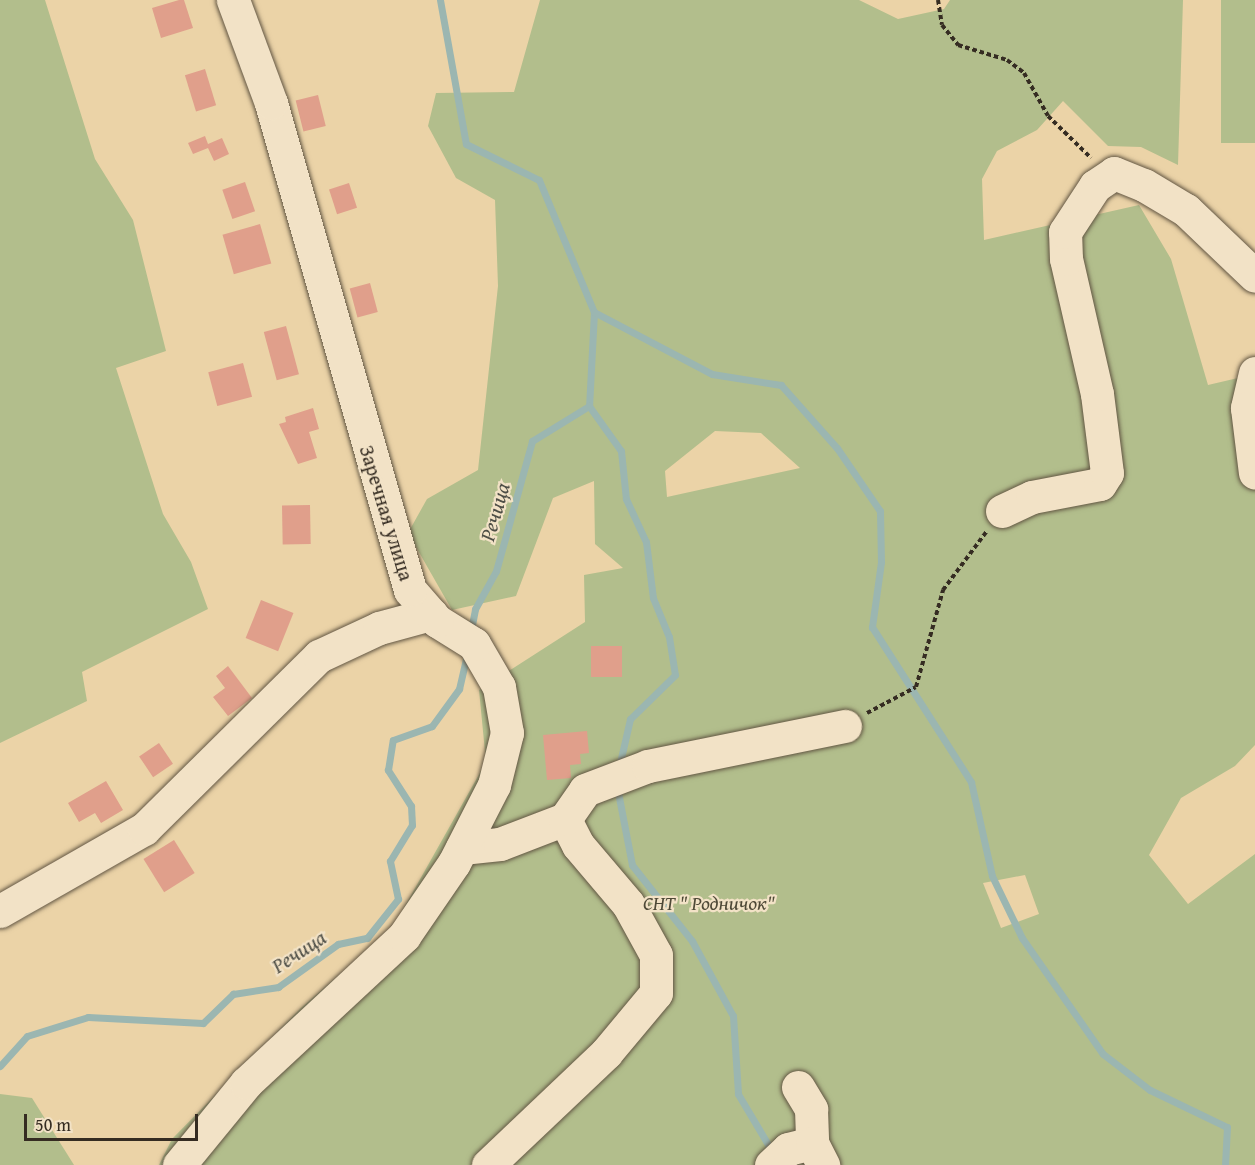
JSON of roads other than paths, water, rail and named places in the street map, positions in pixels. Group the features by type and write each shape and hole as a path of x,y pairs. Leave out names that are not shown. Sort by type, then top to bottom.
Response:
{"street":[{"name":"Заречная улица","path":"179,1165 246,1083 404,936 462,848 494,785 507,733 500,687 474,644 431,614 410,590 271,103 233,0"},
{"path":"1002,511 1032,497 1100,484 1107,472 1097,394 1071,291 1065,232 1095,186 1114,174 1186,210 1255,276"},
{"path":"1255,374 1247,408 1255,473"},
{"path":"0,911 144,830 319,656 379,628 431,614"},
{"path":"462,848 500,844 565,819 585,790 648,766 845,726"},
{"path":"488,1165 606,1053 656,993 656,955 628,904 578,845 565,819"},
{"path":"771,1165 788,1149 817,1154 811,1110 798,1087"}],"waterway":[{"name":"Речица","path":"440,0 466,144 539,180 594,312 589,406 621,451 626,499 646,542 653,598 669,637 675,675 630,719 619,767"},
{"path":"594,312 712,374 781,385 837,448 880,511 881,562 872,627 971,782 992,876 1022,938 1103,1054 1150,1090 1227,1127 1225,1165"},
{"name":"Речица","path":"471,630 475,609 496,571 532,441 589,406"},
{"name":"Речица","path":"0,1066 27,1036 88,1017 203,1023 233,994 278,987 338,944 367,938 398,899 390,861 412,825 411,806 388,770 393,740 432,726 459,689 467,653"},
{"name":"Речица","path":"617,787 632,865 692,941 733,1016 738,1094 773,1153"}],"park label":[{"name":"СНТ \" Родничок\"","path":"709,902"}]}
